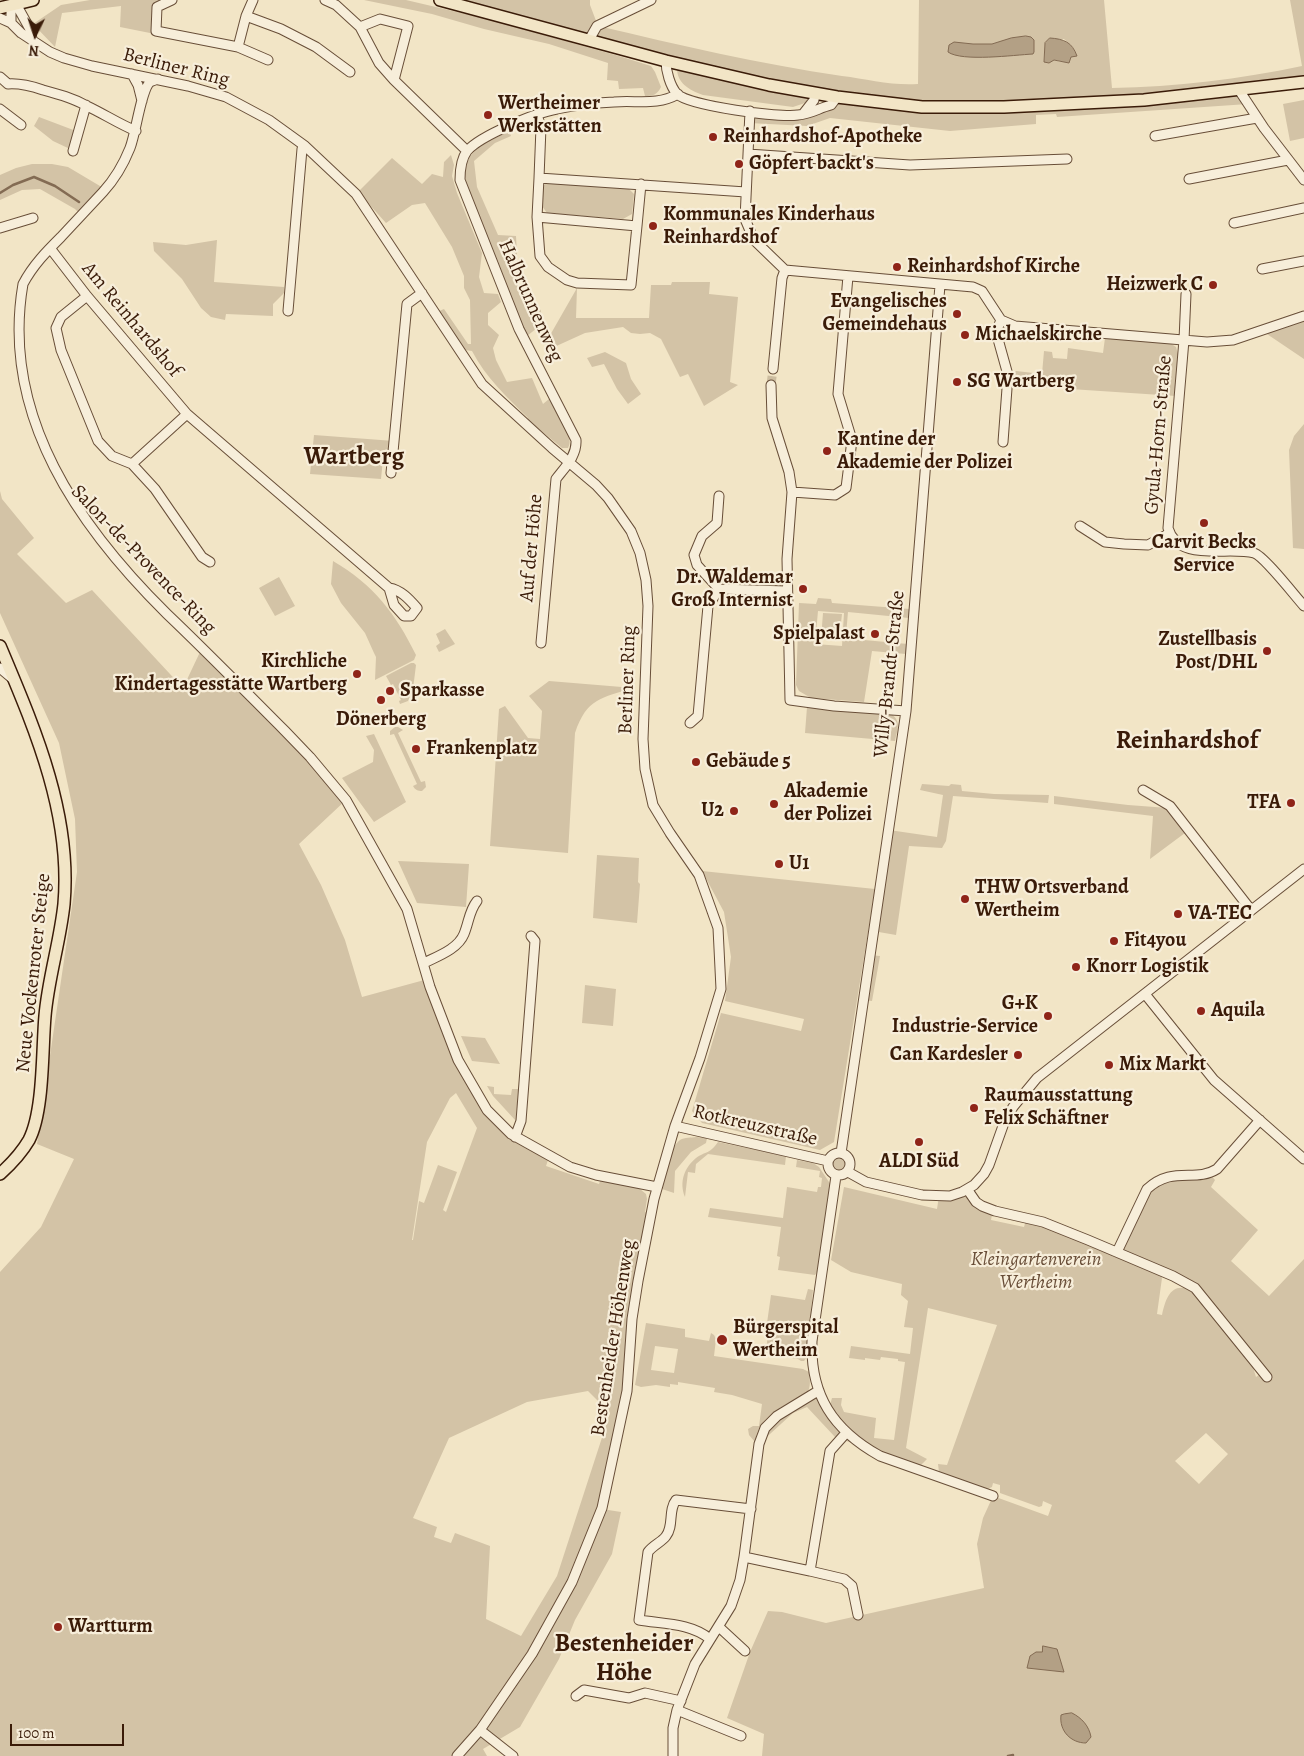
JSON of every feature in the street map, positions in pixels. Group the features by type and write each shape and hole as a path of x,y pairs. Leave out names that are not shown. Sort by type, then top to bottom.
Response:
{"main road":[{"path":"0,8 33,0"},
{"path":"440,0 666,61 815,94 922,107 951,108 1144,100 1304,82"},
{"name":"Neue Vockenroter Steige","path":"0,646 45,760 57,804 65,875 64,904 45,1013 39,1103 35,1125 29,1140 0,1174"}],"street":[{"path":"172,0 157,7 156,31 238,46 268,60"},
{"path":"238,46 246,16 253,0"},
{"path":"325,0 336,5 360,27 379,63 467,151 481,140 498,131 557,109 614,102 660,102 678,94"},
{"path":"589,40 598,26 651,0"},
{"path":"11,22 11,11 16,4 31,31 32,40"},
{"path":"246,16 281,29 316,47 350,72"},
{"name":"Berliner Ring","path":"0,18 11,22 21,33 50,52 64,58 188,86 226,97 269,120 305,146 356,194 482,384 608,498 631,531 640,553 646,580 648,606 643,739 646,769 653,805 670,834 699,875 718,928 721,989 700,1058 675,1126"},
{"path":"360,27 380,19 408,26 394,80"},
{"path":"666,61 670,80 678,94 686,99 705,104 794,115 812,113 824,106 831,105 837,97"},
{"path":"132,74 138,85 142,101"},
{"path":"0,77 8,84"},
{"path":"10,318 24,283 36,262 106,188 126,157 136,131 145,91 150,82 158,79"},
{"path":"0,90 8,84 18,83 70,98 86,105 121,126 136,131"},
{"path":"1239,90 1304,180"},
{"path":"803,114 814,100 815,94"},
{"path":"73,151 86,105"},
{"path":"0,110 21,125"},
{"path":"750,111 745,219 751,234 759,246 785,270 973,287 982,291 1001,320 1016,326 1207,342 1232,340 1304,316"},
{"path":"537,115 541,127 537,217 540,256 548,267 567,280 577,283 631,285 641,184"},
{"path":"1155,136 1258,118"},
{"path":"288,311 302,149 305,146"},
{"name":"Halbrunnenweg","path":"467,151 462,164 460,180 519,329 576,440 577,447 570,462"},
{"path":"748,154 910,165 1067,159"},
{"path":"1189,179 1288,160"},
{"path":"539,178 746,192"},
{"path":"1234,223 1304,208"},
{"path":"537,217 637,226"},
{"path":"0,228 33,218"},
{"name":"Am Reinhardshof","path":"50,248 87,296 187,414 389,588"},
{"path":"1262,269 1304,261"},
{"path":"773,369 782,278 785,270"},
{"path":"792,492 836,494 846,488 852,440 838,394 848,276"},
{"name":"Willy-Brandt-Straße","path":"841,1153 906,712 940,285"},
{"path":"391,473 407,304 422,293"},
{"name":"Gyula-Horn-Straße","path":"1186,294 1184,340 1168,528 1179,545 1193,550 1255,553 1265,561 1304,606"},
{"path":"87,296 61,317 56,328 61,350 98,441 112,456 132,464 155,489 202,557 210,562"},
{"path":"1001,320 996,332 1008,375 1003,442"},
{"path":"771,385 772,418 789,472 792,492 787,560 790,700 906,712"},
{"path":"132,464 187,414"},
{"name":"Auf der Höhe","path":"541,643 556,479 570,462"},
{"path":"718,496 718,523 702,536 694,555 697,565 719,589 787,591"},
{"name":"Salon-de-Provence-Ring","path":"67,509 128,575 285,730 346,800 407,909 430,987 458,1060 487,1110 515,1137 570,1167 596,1175 657,1187"},
{"name":"Gyula-Horn-Straße","path":"1080,526 1104,542 1124,544 1148,545 1170,533"},
{"path":"690,723 698,716 708,606 719,589"},
{"name":"Neue Vockenroter Steige","path":"0,668 15,681"},
{"path":"1143,790 1170,806 1251,910"},
{"path":"848,1172 866,1182 922,1195 950,1196 974,1185 989,1165 1004,1123 1013,1107 1037,1078 1304,869"},
{"path":"424,963 460,942 472,907 477,901"},
{"path":"515,1137 521,1126 526,1066 535,941 531,936"},
{"path":"1145,994 1214,1080 1304,1159"},
{"path":"1117,1252 1148,1189 1155,1182 1179,1175 1210,1174 1217,1169 1260,1120"},
{"name":"Rotkreuzstraße","path":"675,1126 828,1161"},
{"name":"Bestenheider Höhenweg","path":"457,1756 480,1730 532,1654 572,1582 602,1508 627,1391 632,1319 638,1281 657,1187 675,1126"},
{"path":"841,1153 850,1160 850,1166 848,1172 844,1175 836,1176 829,1171 828,1161 833,1154 841,1153"},
{"path":"836,1176 812,1340 812,1364 818,1391 829,1413 846,1433 866,1448 880,1456 993,1496"},
{"path":"967,1189 976,1202 982,1206 995,1211 1043,1222 1173,1276 1195,1288 1267,1376"},
{"path":"674,1756 673,1728 677,1710 695,1664 719,1627 736,1595 744,1557 760,1444 765,1428 777,1416 818,1391"},
{"path":"810,1571 830,1451 846,1433"},
{"path":"710,1639 702,1632 691,1628 639,1620 648,1552 666,1536 672,1505 676,1500 751,1509"},
{"path":"744,1557 844,1580 852,1586 858,1615"},
{"path":"719,1627 745,1651"},
{"path":"576,1696 584,1690 630,1698 645,1693 681,1701"},
{"path":"677,1710 741,1736"},
{"path":"480,1730 514,1756"}],"green space":[{"path":"90,0 172,0 157,7 155,34 120,27 121,6 62,13 55,47 33,24 61,5"},
{"path":"364,0 406,0 487,19 619,56 651,66 661,87 656,93 648,96 645,96 643,88 619,89 618,81 607,80 608,63 549,44 484,29 432,14"},
{"path":"440,0 590,0 598,26 781,66 880,82 918,84 919,0 1104,0 1112,88 1208,82 1302,66 1290,0 1304,0 1304,82 1240,90 1248,104 1057,117 1056,114 1036,115 1036,124 950,131 830,118 807,126 749,123 750,111 812,113 836,97","holes":["1064,39 1074,49 1071,57 1061,62 1054,60 1044,62 1045,43"]},
{"path":"677,66 807,97 807,101 793,107 703,95 684,85 677,72"},
{"path":"1304,100 1304,138 1290,141 1283,104"},
{"path":"39,117 76,131 70,149 53,141 34,126"},
{"path":"509,131 511,136 495,143 474,161 477,187 498,235 516,236 517,254 509,260 518,286 528,288 541,311 537,328 527,336 470,197 465,176 470,156 489,141"},
{"path":"451,155 454,165 452,176 457,193 482,253 479,277 484,293 498,294 501,302 488,313 488,325 499,335 493,348 496,360 507,382 532,378 543,404 549,399 564,423 570,443 568,448 562,448 528,420 490,379 472,351 465,350 439,311 444,309 468,344 471,344 470,300 464,288 464,276 452,247 425,203 412,205 386,223 358,192 392,158 422,184 432,174 443,177 444,162"},
{"path":"32,164 52,164 68,167 105,189 81,215 75,209 40,189 22,190 0,200 0,175"},
{"path":"549,181 626,186 634,194 632,214 623,219 547,213 542,206 543,186"},
{"path":"217,240 214,282 284,287 284,293 273,304 273,316 226,314 225,320 211,317 201,308 182,279 154,251 153,242 186,245"},
{"path":"672,282 710,282 709,294 738,297 730,382 738,385 704,406 688,374 680,377 661,339 650,333 631,333 623,327 585,333 552,348 545,344 577,288 576,318 649,318 651,285 671,285"},
{"path":"1304,316 1304,359 1261,330"},
{"path":"1105,338 1170,343 1176,347 1178,354 1176,396 1025,386 1016,383 1011,374 1016,371 1042,374 1044,351 1052,352 1053,358 1067,359 1068,348 1103,353"},
{"path":"605,352 626,363 631,379 641,394 628,404 617,389 604,364 592,367 587,358"},
{"path":"1304,424 1304,549 1293,548 1289,450 1294,436"},
{"path":"314,435 394,441 394,450 383,459 381,479 310,474"},
{"path":"0,491 2,499 34,538 17,554 66,603 92,590 183,688 200,652 268,718 346,800 299,844 321,885 345,940 362,997 428,979 458,1060 487,1110 514,1140 548,1160 546,1166 599,1184 601,1178 640,1189 646,1194 645,1212 651,1215 638,1281 627,1391 602,1509 621,1512 612,1554 575,1620 559,1659 520,1727 483,1749 487,1756 0,1756 0,1272 41,1227 74,1159 37,1144 77,872 75,819 59,743 0,613","holes":["456,1093 477,1128 446,1212 443,1210 457,1172 438,1165 424,1203 419,1201 412,1240 427,1142 450,1098","588,1391 610,1413 557,1576 521,1636 486,1619 490,1546 455,1533 451,1543 434,1537 437,1527 413,1518 449,1438 527,1402"]},
{"path":"333,561 360,580 382,601 408,640 416,655 414,660 375,680 376,657 365,633 341,603 331,584"},
{"path":"279,577 295,606 275,616 259,588"},
{"path":"818,598 831,599 832,603 910,609 909,618 848,612 846,635 853,636 853,639 908,644 906,654 872,651 864,702 811,698 799,691 796,685 799,603 816,604","holes":["818,611 844,613 842,646 815,644"]},
{"path":"823,613 842,614 839,640 821,639"},
{"path":"445,629 455,644 439,652 436,646 440,643 436,634"},
{"path":"411,663 416,665 413,689 408,701 400,704 399,701 401,700 393,684 391,685 386,676"},
{"path":"549,681 634,688 604,697 590,706 575,733 568,853 490,846 499,709 505,706 528,738 540,739 542,711 529,696"},
{"path":"807,707 891,714 898,723 895,741 805,733"},
{"path":"395,727 403,730 398,733 421,782 425,781 426,787 422,791 417,790 413,786 417,784 394,734 390,735 390,731"},
{"path":"374,734 406,802 374,822 342,778 373,762 374,750 366,736"},
{"path":"922,784 961,785 962,791 994,794 1049,795 1048,803 953,796 946,841 942,848 909,846 896,935 873,931 889,830 937,837 943,795 920,790"},
{"path":"1054,796 1168,808 1189,830 1150,859 1153,816 1054,804"},
{"path":"597,855 639,858 638,882 640,884 637,923 593,918"},
{"path":"398,861 469,864 466,907 417,903"},
{"path":"702,871 875,889 834,1142 820,1150 702,1123 692,1111 721,1013 801,1031 804,1019 725,1001 731,957 724,912"},
{"path":"870,955 880,956 872,1001 863,1000"},
{"path":"585,985 616,989 613,1026 582,1023"},
{"path":"461,1036 485,1038 500,1064 472,1061"},
{"path":"487,1086 494,1087 494,1094 511,1095 512,1089 518,1089 516,1121 493,1096"},
{"path":"707,1138 706,1143 691,1152 675,1171 674,1193 662,1189 668,1163 676,1144 682,1139"},
{"path":"718,1142 786,1156 785,1165 708,1154 696,1164 695,1173 688,1172 685,1197 683,1181 688,1166 696,1158 713,1149"},
{"path":"836,1158 842,1158 846,1165 842,1172 836,1172 832,1168 832,1162"},
{"path":"797,1160 813,1163 819,1167 831,1185 815,1275 778,1270 780,1257 777,1256 781,1227 708,1217 710,1208 783,1218 787,1187 817,1192 818,1187 821,1187 822,1178 819,1177 820,1171 796,1167"},
{"name":"Kleingartenverein Wertheim","path":"1210,1174 1215,1180 1211,1187 1258,1230 1231,1261 1269,1296 1304,1259 1304,1756 762,1756 764,1734 727,1718 750,1652 768,1611 782,1612 826,1623 984,1588 977,1544 983,1518 993,1496 1048,1516 1052,1505 1043,1501 1042,1506 1039,1507 1000,1493 1000,1485 993,1483 992,1487 988,1489 939,1472 938,1464 947,1465 997,1325 928,1308 906,1448 927,1459 921,1465 893,1457 857,1436 847,1427 830,1405 832,1398 842,1398 841,1405 844,1412 876,1418 874,1438 894,1440 905,1362 898,1361 898,1359 881,1357 880,1360 849,1358 851,1346 910,1354 913,1328 904,1327 908,1301 901,1295 902,1284 851,1272 831,1260 844,1187 937,1209 939,1196 962,1192 993,1210 991,1220 1024,1227 1026,1220 1160,1274 1162,1278 1157,1314 1162,1315 1168,1296 1176,1289 1188,1289 1196,1293 1252,1364 1256,1377 1263,1372 1195,1288 1120,1253 1155,1182","holes":["1206,1433 1228,1454 1199,1484 1175,1461"]},
{"path":"808,1289 813,1290 807,1357 804,1361 801,1361 766,1354 768,1331 766,1330 771,1295 805,1300"},
{"path":"646,1323 685,1329 685,1337 709,1341 711,1333 716,1339 714,1356 803,1369 809,1372 810,1381 807,1394 781,1407 764,1421 758,1430 755,1442 749,1435 748,1429 753,1426 759,1426 762,1404 714,1392 715,1388 678,1382 678,1385 670,1384 670,1387 656,1385 641,1387 635,1385","holes":["655,1346 678,1349 674,1373 651,1370"]},
{"path":"818,1391 829,1413 866,1448 835,1437 807,1407 793,1413 759,1444 765,1428"}],"shaded area":[{"path":"1026,36 1034,40 1033,54 965,57 948,52 949,45 954,42 992,44"},
{"path":"1050,38 1059,39 1070,44 1077,56 1071,57 1069,63 1054,60 1049,63 1044,62 1045,43"},
{"path":"1043,1646 1057,1649 1064,1672 1027,1668 1030,1656 1036,1652 1042,1652"},
{"path":"1072,1713 1079,1717 1089,1729 1091,1737 1086,1743 1075,1741 1064,1731 1061,1715"}],"waterway":[{"path":"0,193 13,185 34,177 55,186 79,202"},
{"path":"1008,1756 1013,1755"}],"tunnel":[{"path":"771,385 773,369"}],"place":[{"name":"Wertheimer Werkstätten","path":"488,115"},
{"name":"Reinhardshof-Apotheke","path":"713,137"},
{"name":"Göpfert backt's","path":"739,164"},
{"name":"Kommunales Kinderhaus Reinhardshof","path":"653,226"},
{"name":"Reinhardshof Kirche","path":"897,267"},
{"name":"Heizwerk C","path":"1213,285"},
{"name":"Evangelisches Gemeindehaus","path":"957,314"},
{"name":"Michaelskirche","path":"965,335"},
{"name":"SG Wartberg","path":"957,382"},
{"name":"Kantine der Akademie der Polizei","path":"827,451"},
{"name":"Carvit Becks Service","path":"1204,523"},
{"name":"Dr. Waldemar Groß Internist","path":"803,589"},
{"name":"Spielpalast","path":"875,634"},
{"name":"Zustellbasis Post/DHL","path":"1267,651"},
{"name":"Kirchliche Kindertagesstätte Wartberg","path":"357,674"},
{"name":"Sparkasse","path":"390,691"},
{"name":"Dönerberg","path":"381,700"},
{"name":"Frankenplatz","path":"416,749"},
{"name":"Gebäude 5","path":"696,762"},
{"name":"TFA","path":"1291,803"},
{"name":"Akademie der Polizei","path":"774,804"},
{"name":"U2","path":"734,811"},
{"name":"U1","path":"779,864"},
{"name":"THW Ortsverband Wertheim","path":"965,899"},
{"name":"VA-TEC","path":"1178,914"},
{"name":"Fit4you","path":"1114,941"},
{"name":"Knorr Logistik","path":"1076,967"},
{"name":"Aquila","path":"1201,1011"},
{"name":"G+K Industrie-Service","path":"1048,1016"},
{"name":"Can Kardesler","path":"1018,1055"},
{"name":"Mix Markt","path":"1109,1065"},
{"name":"Raumausstattung Felix Schäftner","path":"974,1108"},
{"name":"ALDI Süd","path":"919,1142"},
{"name":"Bürgerspital Wertheim","path":"722,1340"},
{"name":"Wartturm","path":"58,1627"}],"district":[{"name":"Wartberg","path":"354,458"},
{"name":"Reinhardshof","path":"1187,742"},
{"name":"Bestenheider Höhe","path":"624,1660"}]}
